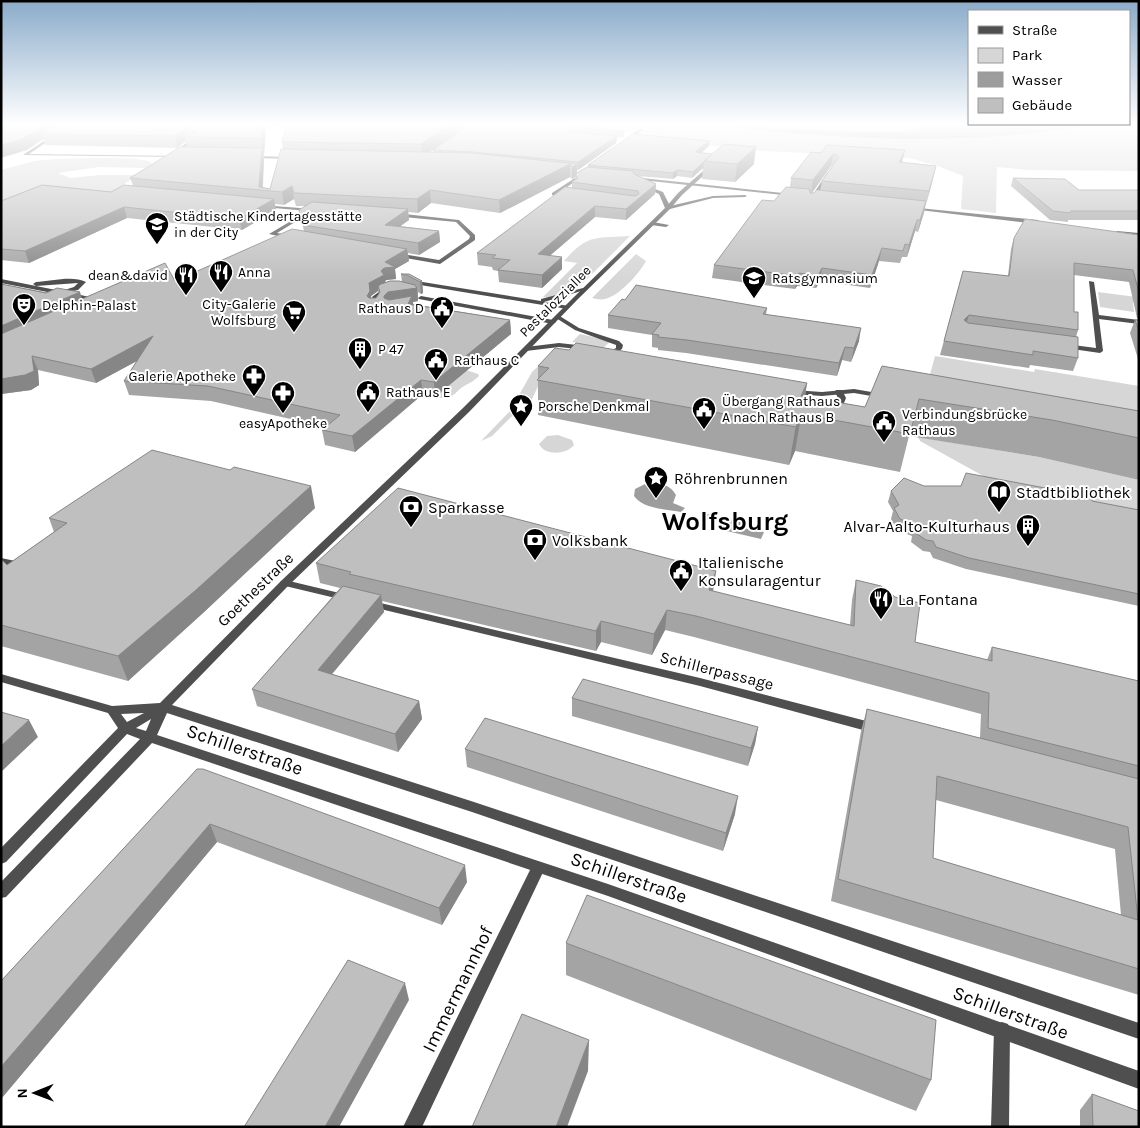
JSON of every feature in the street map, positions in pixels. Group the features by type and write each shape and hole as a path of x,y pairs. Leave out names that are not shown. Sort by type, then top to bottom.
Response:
{"street":[{"path":"578,198 554,194 579,177"},
{"name":"Pestalozziallee","path":"373,499 699,177"},
{"path":"811,199 827,177"},
{"path":"794,195 630,179 660,194 668,208 713,197 763,196 821,200"},
{"path":"689,185 763,196"},
{"path":"803,196 811,199"},
{"path":"258,206 321,211"},
{"path":"300,239 272,234 312,210"},
{"path":"1035,228 906,210 1042,223"},
{"path":"386,215 457,222 473,236 472,240 440,262 393,255"},
{"path":"653,224 666,225"},
{"path":"1112,232 1139,235"},
{"path":"1110,239 1129,241"},
{"path":"1,280 102,301"},
{"path":"25,285 69,281 83,282 76,289 55,291"},
{"path":"387,284 397,282 567,307"},
{"path":"1061,346 1100,351 1091,282"},
{"path":"524,300 553,299 585,289"},
{"path":"374,309 377,304 374,298 376,294 396,290"},
{"path":"431,292 557,317 576,329 617,342 620,345 614,357 568,346 526,349"},
{"path":"420,298 557,317"},
{"path":"413,306 441,302"},
{"path":"1096,317 1139,322"},
{"path":"784,390 813,394 862,392 890,397"},
{"path":"821,412 832,411 838,408 842,398 840,392"},
{"name":"Goethestraße","path":"1,858 126,729 163,707 285,584 373,499"},
{"path":"1,561 35,568"},
{"name":"Schillerpassage","path":"285,584 700,682 882,730"},
{"name":"Schillerstraße","path":"1,678 112,710 163,707 474,807 1139,1032"},
{"name":"Goethestraße","path":"1,892 149,738 163,707"},
{"path":"112,710 126,729"},
{"name":"Schillerstraße","path":"126,729 608,890 1139,1080"},
{"name":"Immermannhof","path":"412,1127 538,868"},
{"path":"1000,1127 1002,1030"}],"green space":[{"path":"1,177 135,177 112,193 1,213"},
{"path":"963,177 997,177 996,213 961,209"},
{"path":"630,236 567,299 543,297 577,263 564,261 580,246 593,239"},
{"path":"636,254 646,261 628,284 616,294 605,299 592,298"},
{"path":"1098,292 1136,297 1133,302 1134,312 1100,307"},
{"path":"580,334 611,341 603,348 572,342"},
{"path":"935,356 1034,372 1035,369 1139,386 1139,413 929,378"},
{"path":"544,361 545,372 531,401 522,412 511,417 492,436 481,441 510,411 532,372"},
{"path":"466,370 479,376 450,397 435,397"},
{"path":"558,435 572,440 574,445 566,451 556,453 546,451 539,444 547,436"},
{"path":"918,437 1039,457 1139,480 1139,521 996,483 920,441"}],"water":[{"name":"Röhrenbrunnen","path":"647,483 659,483 667,486 676,495 673,503 685,508 681,512 643,504 634,496 635,489"},
{"path":"707,514 745,523 743,528 764,532 761,539 718,529 721,522 705,519"}],"building":[{"path":"260,177 259,187 270,189 273,177 545,177 499,200 430,190 417,199 294,193 292,186 282,192 130,178"},
{"path":"577,177 640,177 656,184 626,209 595,206 538,254 562,257 542,275 498,270 510,260 492,258 496,255 477,253 565,187 635,196 639,194 638,191 572,182 578,178"},
{"path":"792,177 816,177 813,180 791,178"},
{"path":"825,177 933,177 929,191 822,181"},
{"path":"1013,178 1065,179 1079,190 1139,190 1139,211 1071,211 1070,213 1053,211"},
{"path":"42,185 111,192 124,185 274,199 239,219 124,207 25,251 1,249 1,201"},
{"path":"786,187 809,189 810,193 814,193 817,190 926,201 920,220 917,220 909,245 905,244 903,251 882,248 872,275 822,268 818,276 799,273 797,276 714,265 762,200 774,201"},
{"path":"312,202 408,209 385,225 439,231 418,243 303,225 299,210"},
{"path":"1025,219 1139,235 1139,293 1133,270 1074,263 1074,312 1078,312 1078,330 969,315 964,320 968,323 1078,337 1078,358 1033,351 1033,355 944,341 963,271 1009,276 1014,238"},
{"path":"292,229 407,249 385,262 395,267 384,268 381,271 384,275 369,283 370,291 367,296 369,298 376,298 380,292 378,286 381,284 399,281 415,285 417,288 388,292 384,298 389,300 412,296 408,304 510,320 434,382 421,380 352,436 322,430 340,415 208,386 124,381 153,336 91,369 32,356 34,371 25,375 1,379 1,334 165,263 175,281"},
{"path":"401,274 409,274 422,281 420,282"},
{"path":"1,284 46,293 57,288 80,292 1,326"},
{"path":"636,285 767,308 763,314 861,328 854,348 845,347 839,363 658,337 659,335 652,334 661,323 608,315 622,299 625,300"},
{"path":"1135,320 1139,320 1139,331"},
{"path":"576,343 807,383 801,396 865,407 882,366 1139,411 1139,438 1052,420 919,399 910,434 801,414 796,427 537,380 549,368 538,366 555,348 569,350"},
{"path":"152,450 230,470 234,467 311,486 196,590 118,656 1,625 1,559 7,565 67,523 49,518"},
{"name":"Alvar-Aalto-Kulturhaus","path":"966,473 1092,497 1092,501 1139,510 1139,594 969,558 936,547 933,541 926,540 914,532 915,525 900,519 894,508 899,505 891,491 904,478 924,486 961,486"},
{"path":"398,488 716,571 709,590 854,626 856,580 881,586 895,597 920,603 915,642 992,661 992,647 1139,681 1139,766 988,728 989,693 696,616 667,610 654,634 601,621 596,631 349,574 351,572 316,563"},
{"path":"343,586 381,595 318,670 419,701 395,734 252,689"},
{"path":"583,679 758,727 751,748 572,698"},
{"path":"867,709 1139,779 1139,969 838,879","holes":["937,776 1128,827 1138,920 933,858"]},
{"path":"1,712 29,720 1,746"},
{"path":"485,718 738,796 726,833 465,749"},
{"path":"197,769 203,769 465,865 439,908 210,824 1,1067 1,981"},
{"path":"587,895 936,1020 931,1080 566,943"},
{"path":"348,960 405,983 325,1127 244,1127"},
{"path":"522,1014 589,1040 556,1127 472,1127"},
{"path":"1092,1094 1139,1111 1139,1127 1093,1127"}],"place":[{"name":"Städtische Kindertagesstätte in der City","path":"157,245"},
{"name":"Anna","path":"221,293"},
{"name":"dean&david","path":"186,296"},
{"name":"Ratsgymnasium","path":"754,299"},
{"name":"Delphin-Palast","path":"24,326"},
{"name":"Rathaus D","path":"442,329"},
{"name":"City-Galerie Wolfsburg","path":"294,333"},
{"name":"P 47","path":"360,370"},
{"name":"Rathaus C","path":"436,381"},
{"name":"Galerie Apotheke","path":"254,397"},
{"name":"Rathaus E","path":"368,413"},
{"name":"easyApotheke","path":"283,414"},
{"name":"Porsche Denkmal","path":"521,427"},
{"name":"Übergang Rathaus A nach Rathaus B","path":"704,430"},
{"name":"Verbindungsbrücke Rathaus","path":"884,443"},
{"name":"Röhrenbrunnen","path":"656,499"},
{"name":"Stadtbibliothek","path":"999,513"},
{"name":"Sparkasse","path":"411,528"},
{"name":"Alvar-Aalto-Kulturhaus","path":"1028,547"},
{"name":"Volksbank","path":"535,561"},
{"name":"Italienische Konsularagentur","path":"681,592"},
{"name":"La Fontana","path":"881,620"}],"district":[{"name":"Wolfsburg","path":"725,521"}]}
